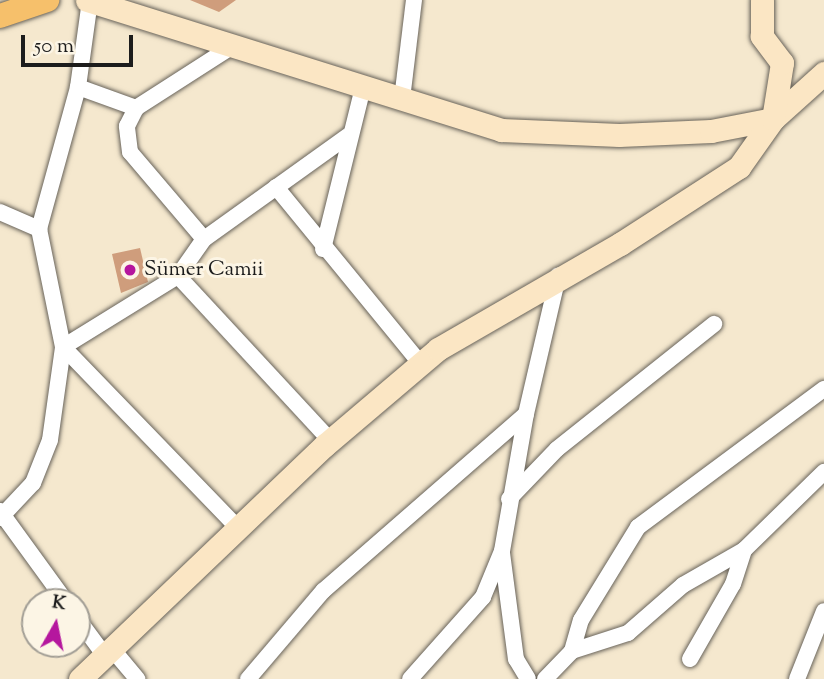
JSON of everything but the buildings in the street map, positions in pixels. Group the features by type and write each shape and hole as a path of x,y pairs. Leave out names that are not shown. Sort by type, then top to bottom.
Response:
{"main road":[{"path":"0,16 47,0"}],"street":[{"path":"402,99 414,0"},
{"path":"762,0 762,36 782,63 773,119"},
{"path":"56,588 1,515 33,483 50,440 63,347 39,229 78,87 89,1 501,130 619,135 711,131 773,119"},
{"path":"204,239 130,152 127,126 136,108 231,47"},
{"path":"80,679 330,440 421,364 558,276 620,244 739,167 773,119 824,73"},
{"path":"78,87 136,108"},
{"path":"323,248 348,136 363,87"},
{"path":"63,347 178,275 204,239 348,136"},
{"path":"276,187 323,248 421,364"},
{"path":"0,212 39,229"},
{"path":"178,275 330,440"},
{"path":"410,679 484,597 502,551 526,414 558,276"},
{"path":"509,499 557,449 714,324"},
{"path":"63,347 239,528"},
{"path":"545,679 572,651 581,620 638,527 824,389"},
{"path":"248,679 323,591 526,414"},
{"path":"572,651 628,633 683,585 744,550 824,472"},
{"path":"690,659 733,584 744,550"},
{"path":"502,551 516,659 528,679"},
{"path":"797,679 824,611"},
{"path":"91,633 137,679"}],"place":[{"name":"Sümer Camii","path":"130,270"}]}
